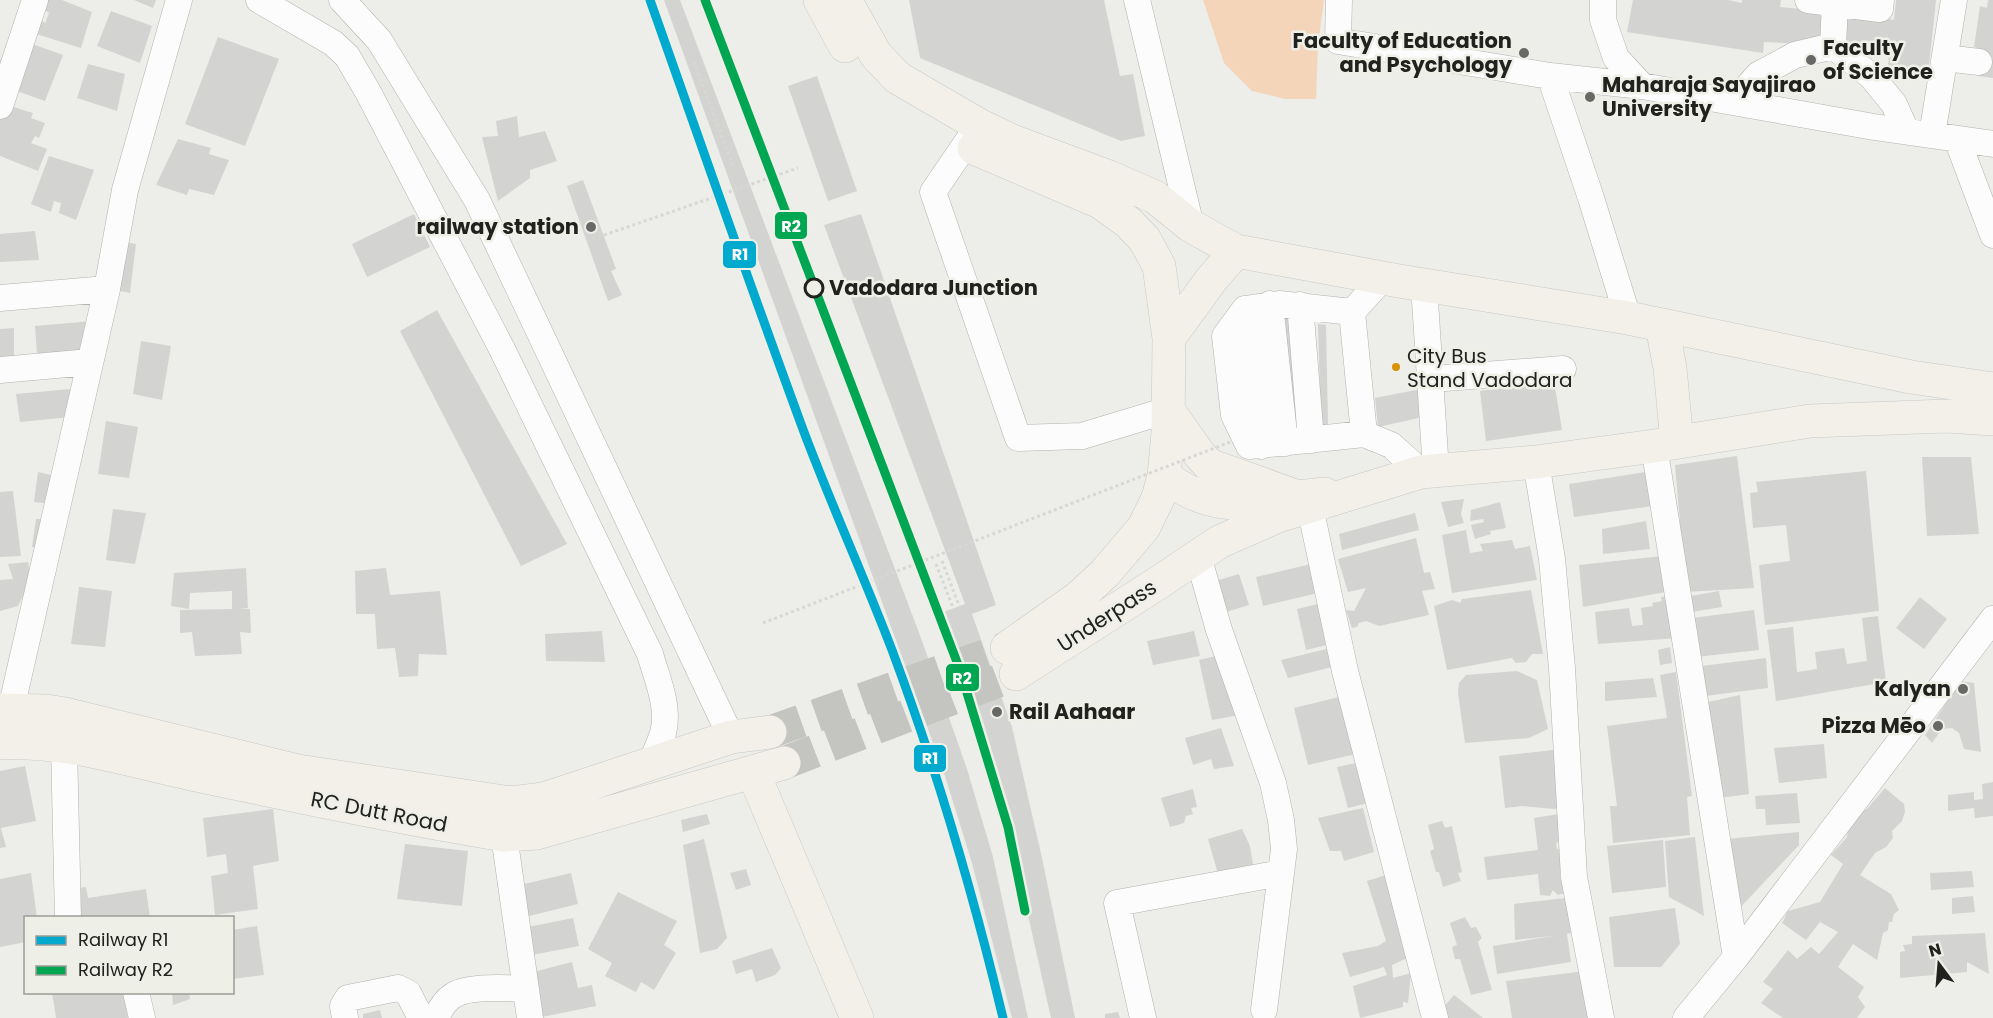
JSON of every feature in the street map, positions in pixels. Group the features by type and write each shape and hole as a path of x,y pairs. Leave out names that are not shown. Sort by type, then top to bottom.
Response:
{"main road":[{"path":"820,0 857,68 884,97 972,135 1012,141 1109,177 1155,197 1191,226 1236,251 1383,278 1628,318 1911,377 1993,389"},
{"path":"845,0 876,55 887,69 972,135"},
{"name":"Underpass","path":"972,135 1002,162 1100,202 1130,223 1145,240 1159,266 1169,338 1164,476 1158,498 1144,527 1105,573 1011,661 1219,542 1304,502"},
{"path":"1169,338 1236,251"},
{"path":"1662,326 1670,368 1665,444"},
{"path":"1168,410 1209,465 1304,502"},
{"path":"1164,476 1181,489 1208,500 1241,504 1304,502 1365,490 1436,471 1536,462 1810,421 1947,416 1993,419"},
{"name":"RC Dutt Road","path":"5,709 65,714 298,771 505,803 544,799 731,737"},
{"path":"731,737 770,732"},
{"name":"RC Dutt Road","path":"0,743 31,742 82,748 214,779 504,835 537,833 757,771 828,975"},
{"path":"828,975 833,1018"},
{"path":"828,975 857,1018"}],"street":[{"path":"0,106 35,0"},
{"path":"5,709 90,362 125,190 179,0"},
{"path":"259,0 333,43 347,56 357,71 502,349 650,654 663,699 664,714 663,732 651,764"},
{"path":"342,0 379,40 477,200 731,737"},
{"path":"1137,0 1191,226"},
{"path":"1339,0 1338,41 1550,76 1642,86 1993,144"},
{"path":"1603,0 1603,20 1616,58 1642,86"},
{"path":"1808,0 1880,9 1881,0"},
{"path":"1954,0 1945,58 1945,137 1993,235"},
{"path":"1833,46 1836,3"},
{"path":"1735,101 1758,75 1795,55 1833,46"},
{"path":"1833,46 1871,76 1894,104 1906,131"},
{"path":"1945,58 1979,62"},
{"path":"1550,76 1628,318"},
{"path":"972,135 933,192 1018,438 1082,436 1168,410"},
{"path":"1364,434 1352,312 1383,278"},
{"path":"1431,286 1445,378 1436,471"},
{"path":"1431,286 1436,471"},
{"path":"0,298 106,290"},
{"path":"1352,312 1270,303 1245,309 1225,336 1234,415 1249,447 1364,434 1391,445 1436,471"},
{"path":"1270,303 1273,444"},
{"path":"1300,305 1311,440"},
{"path":"0,370 90,362"},
{"path":"1445,378 1563,369"},
{"path":"1665,444 1736,957"},
{"path":"1536,462 1552,559 1560,646 1574,877 1601,1018"},
{"path":"1304,502 1345,671 1435,1018"},
{"path":"1198,556 1219,630 1273,783 1281,820 1284,849 1264,1010"},
{"path":"1686,1018 1736,957 1993,619"},
{"path":"64,746 68,916"},
{"path":"505,803 504,835 530,1018"},
{"path":"1143,1018 1117,903 1281,873"},
{"path":"345,1018 344,1006 348,998 398,988 408,993 421,1018"},
{"path":"436,1018 447,1000 456,993 474,990 526,989"},
{"path":"136,994 142,1018"}],"path":[{"path":"694,62 733,166"},
{"path":"587,241 798,168"},
{"path":"764,623 1230,442"},
{"path":"942,561 960,608"},
{"path":"936,564 954,610"}],"shaded area":[{"path":"1203,0 1324,0 1318,45 1316,99 1285,99 1252,91 1224,63"}],"building":[{"path":"45,0 62,0 92,12 81,48 33,33 38,18 45,23 49,13 43,9"},
{"path":"134,0 156,0 153,8"},
{"path":"664,0 680,0 921,638 967,769 993,857 1028,1018 1012,1018 972,863 945,776"},
{"path":"909,0 1104,0 1120,76 1133,74 1145,136 1121,141 920,58"},
{"path":"1633,0 1728,0 1742,3 1742,0 1781,0 1780,7 1832,12 1830,45 1764,42 1763,53 1627,32"},
{"path":"1896,0 1936,0 1928,74 1888,66 1889,55 1838,47 1837,12 1894,20"},
{"path":"1988,0 1993,0 1993,78 1978,76 1980,49 1974,47 1980,6 1987,8"},
{"path":"111,11 152,26 140,63 97,46"},
{"path":"218,37 279,59 245,146 185,124"},
{"path":"18,39 63,55 45,101 0,85 0,61 6,47"},
{"path":"88,64 125,74 117,111 77,98"},
{"path":"817,76 857,191 828,201 788,86"},
{"path":"4,104 33,113 31,118 45,123 39,138 35,136 31,143 47,149 38,171 0,156 0,117"},
{"path":"517,116 519,137 545,131 557,161 530,170 530,178 498,201 482,137 498,136 496,121"},
{"path":"178,139 211,148 209,154 229,160 214,195 189,189 187,195 156,185"},
{"path":"49,156 94,170 76,220 59,213 61,203 54,201 51,212 31,204"},
{"name":"railway station","path":"583,180 616,269 611,271 622,295 608,301 567,186"},
{"path":"414,214 430,247 367,277 352,244"},
{"path":"861,214 996,605 972,614 1012,727 1075,1018 1051,1018 1017,866 982,740 938,614 965,604 824,225"},
{"path":"35,231 39,260 0,262 0,234"},
{"path":"108,239 136,244 130,293 101,287"},
{"path":"437,310 567,544 521,566 400,331"},
{"path":"1283,314 1292,315 1303,431 1296,432"},
{"path":"92,321 90,350 37,354 35,326"},
{"path":"1318,324 1326,325 1328,424 1321,426"},
{"path":"14,328 14,356 0,357 0,329"},
{"path":"141,341 171,346 162,400 133,394"},
{"path":"1554,381 1562,430 1486,441 1480,391"},
{"path":"1436,386 1441,413 1378,427 1375,398"},
{"path":"70,389 71,417 20,422 16,394"},
{"path":"106,421 138,427 129,478 98,474"},
{"path":"1737,456 1754,588 1686,592 1675,465"},
{"path":"1922,457 1971,457 1979,534 1927,536"},
{"path":"1866,471 1879,611 1765,625 1759,565 1790,561 1786,525 1753,528 1750,493 1758,492 1756,482"},
{"path":"38,472 59,477 52,504 34,502"},
{"path":"1646,472 1653,506 1574,517 1569,484"},
{"path":"13,491 21,556 0,557 0,492"},
{"path":"1464,499 1461,514 1464,523 1448,527 1441,502"},
{"path":"1500,502 1506,528 1490,531 1491,534 1475,539 1471,525 1484,522 1483,519 1470,521 1471,510"},
{"path":"113,509 146,513 135,564 106,560"},
{"path":"1415,513 1419,530 1342,550 1339,534"},
{"path":"36,519 52,519 46,547 32,547"},
{"path":"1646,521 1650,549 1603,554 1602,529"},
{"path":"1466,530 1470,553 1483,551 1480,544 1512,540 1515,549 1530,546 1537,580 1452,593 1442,535"},
{"path":"1416,538 1424,573 1430,572 1435,589 1422,591 1429,615 1379,626 1366,621 1352,628 1346,610 1354,611 1366,588 1348,592 1338,559"},
{"path":"1662,556 1666,592 1583,607 1579,565"},
{"path":"28,562 31,579 18,606 0,611 0,580 13,579 8,564"},
{"path":"1311,564 1318,593 1263,606 1256,577"},
{"path":"246,568 248,608 238,609 250,609 251,633 240,632 242,654 195,656 192,632 180,633 180,610 232,609 232,591 190,593 189,609 171,606 174,573"},
{"path":"386,568 390,595 440,591 447,655 419,654 418,676 399,677 395,648 377,649 375,614 356,614 355,571"},
{"path":"1239,574 1249,605 1223,613 1212,582"},
{"path":"79,587 112,591 105,647 71,644"},
{"path":"1531,590 1543,654 1532,654 1526,662 1516,663 1512,658 1447,670 1434,606 1452,600 1460,603 1462,599"},
{"path":"1719,591 1722,607 1686,613 1685,597"},
{"path":"1670,596 1678,638 1598,644 1595,612 1629,608 1632,626 1643,625 1641,608 1653,606 1652,603 1662,601 1661,597"},
{"path":"1920,597 1947,619 1924,649 1896,628"},
{"path":"1322,603 1335,643 1306,650 1297,609"},
{"path":"1754,610 1759,650 1696,657 1692,618"},
{"path":"1878,616 1886,682 1776,701 1767,630 1793,627 1797,672 1817,669 1815,652 1844,648 1847,664 1867,661 1862,618"},
{"path":"602,631 605,662 546,661 545,634"},
{"path":"1194,631 1200,656 1153,665 1147,641"},
{"path":"1670,647 1672,663 1660,665 1658,650"},
{"path":"1331,648 1336,666 1288,678 1281,660"},
{"path":"1225,654 1239,715 1212,720 1199,660"},
{"path":"1766,658 1768,688 1697,697 1693,667"},
{"path":"1517,671 1537,680 1548,729 1529,738 1465,743 1458,693 1459,683 1466,675"},
{"path":"1676,672 1692,796 1687,797 1690,835 1613,843 1610,806 1617,806 1607,726 1667,718 1660,675"},
{"path":"1653,678 1657,697 1605,701 1605,682"},
{"path":"1961,681 1974,683 1981,752 1964,749 1959,733 1952,728 1942,729 1932,743 1925,735"},
{"path":"1740,695 1749,794 1712,799 1699,704"},
{"path":"1343,696 1356,754 1308,765 1294,708"},
{"path":"1221,728 1234,766 1214,769 1211,759 1193,765 1185,738"},
{"path":"1824,744 1827,778 1779,783 1774,748"},
{"path":"1562,749 1563,807 1554,809 1522,806 1505,808 1499,756"},
{"path":"1365,761 1376,801 1348,808 1337,767"},
{"path":"25,766 36,821 1,828 6,847 0,848 0,771"},
{"path":"1993,782 1993,816 1975,818 1974,808 1948,811 1948,795 1974,792 1974,800 1983,799 1982,784"},
{"path":"1885,788 1904,804 1905,812 1902,821 1892,831 1893,838 1886,847 1875,853 1860,875 1891,894 1899,910 1894,914 1892,922 1889,922 1888,930 1883,933 1877,960 1853,944 1838,967 1864,987 1858,997 1865,1007 1857,1018 1783,1018 1761,1003 1773,989 1763,982 1788,950 1797,959 1811,947 1819,954 1838,932 1820,922 1806,940 1782,923 1788,911 1820,902 1843,864 1831,855 1847,837 1853,816 1867,809"},
{"path":"1193,789 1197,807 1191,808 1193,814 1186,816 1184,823 1170,827 1161,798"},
{"path":"1797,793 1800,823 1766,825 1765,809 1756,809 1755,796"},
{"path":"1363,808 1374,852 1344,861 1341,851 1330,851 1318,818"},
{"path":"273,809 279,861 253,866 258,909 215,915 211,876 228,873 226,854 207,857 203,818"},
{"path":"1565,813 1567,831 1556,844 1557,849 1567,848 1569,867 1560,870 1560,879 1570,885 1570,892 1558,895 1553,890 1550,896 1540,895 1538,874 1487,880 1484,857 1538,850 1534,818"},
{"path":"707,814 710,824 683,832 681,820"},
{"path":"1442,821 1445,828 1452,826 1462,872 1458,873 1461,881 1443,887 1430,851 1434,849 1428,825"},
{"path":"1242,829 1250,846 1253,865 1218,874 1208,839"},
{"path":"1799,832 1799,845 1737,911 1707,841"},
{"path":"1695,837 1704,916 1669,897 1665,841"},
{"path":"704,839 727,938 717,949 700,953 683,845"},
{"path":"1663,840 1666,887 1612,893 1607,846"},
{"path":"405,844 468,851 462,906 397,899"},
{"path":"746,869 751,885 736,890 730,873"},
{"path":"1972,871 1974,887 1931,890 1930,873"},
{"path":"31,873 37,916 24,916 24,942 0,947 0,879"},
{"path":"571,873 578,904 525,917 520,885"},
{"path":"1386,875 1410,957 1392,965 1393,978 1411,973 1408,1003 1403,1002 1403,1007 1360,1018 1353,986 1387,975 1384,967 1350,977 1342,953 1378,946 1386,941 1367,881"},
{"path":"86,887 88,898 146,889 150,916 71,916 73,889"},
{"path":"618,892 677,921 664,945 676,953 654,990 641,982 636,992 605,976 612,963 588,949"},
{"path":"1973,896 1975,912 1952,914 1952,898"},
{"path":"1566,898 1571,933 1567,934 1571,962 1497,974 1493,946 1553,936 1515,940 1514,904"},
{"path":"1675,908 1680,944 1661,967 1614,967 1609,917"},
{"path":"1465,917 1471,928 1476,927 1482,938 1478,942 1492,990 1471,995 1460,959 1455,959 1452,947 1457,945 1450,923"},
{"path":"573,918 579,946 527,956 523,928"},
{"path":"257,926 264,975 234,979 234,930"},
{"path":"1985,933 1989,974 1967,962 1967,972 1900,978 1900,952 1905,951 1903,945 1912,944 1912,936"},
{"path":"772,948 781,968 775,975 756,982 752,969 736,974 732,961"},
{"path":"572,962 578,988 592,985 596,1006 542,1017 533,972"},
{"path":"1585,971 1592,1018 1512,1018 1506,981"},
{"path":"52,994 123,994 128,1018 56,1018"},
{"path":"172,994 189,994 190,999 173,1005"},
{"path":"1454,995 1483,1018 1434,1018"},
{"path":"380,1010 382,1018 363,1018 363,1014"},
{"path":"1118,1012 1120,1018 1105,1018 1105,1014"}],"tunnel":[{"path":"770,732 1007,648"},
{"path":"784,763 1016,674"}],"rail line":[{"name":"R1","path":"650,0 801,424 881,622 924,741 953,832 1003,1018"},
{"name":"R2","path":"705,0 960,670 1008,827 1025,911"}],"place":[{"name":"Faculty of Education and Psychology","path":"1524,53"},
{"name":"Faculty of Science","path":"1811,60"},
{"name":"Maharaja Sayajirao University","path":"1590,97"},
{"name":"railway station","path":"591,227"},
{"name":"Vadodara Junction","path":"814,288"},
{"name":"City Bus Stand Vadodara","path":"1396,367"},
{"name":"Kalyan","path":"1963,689"},
{"name":"Rail Aahaar","path":"997,712"},
{"name":"Pizza Mēo","path":"1938,726"}]}
